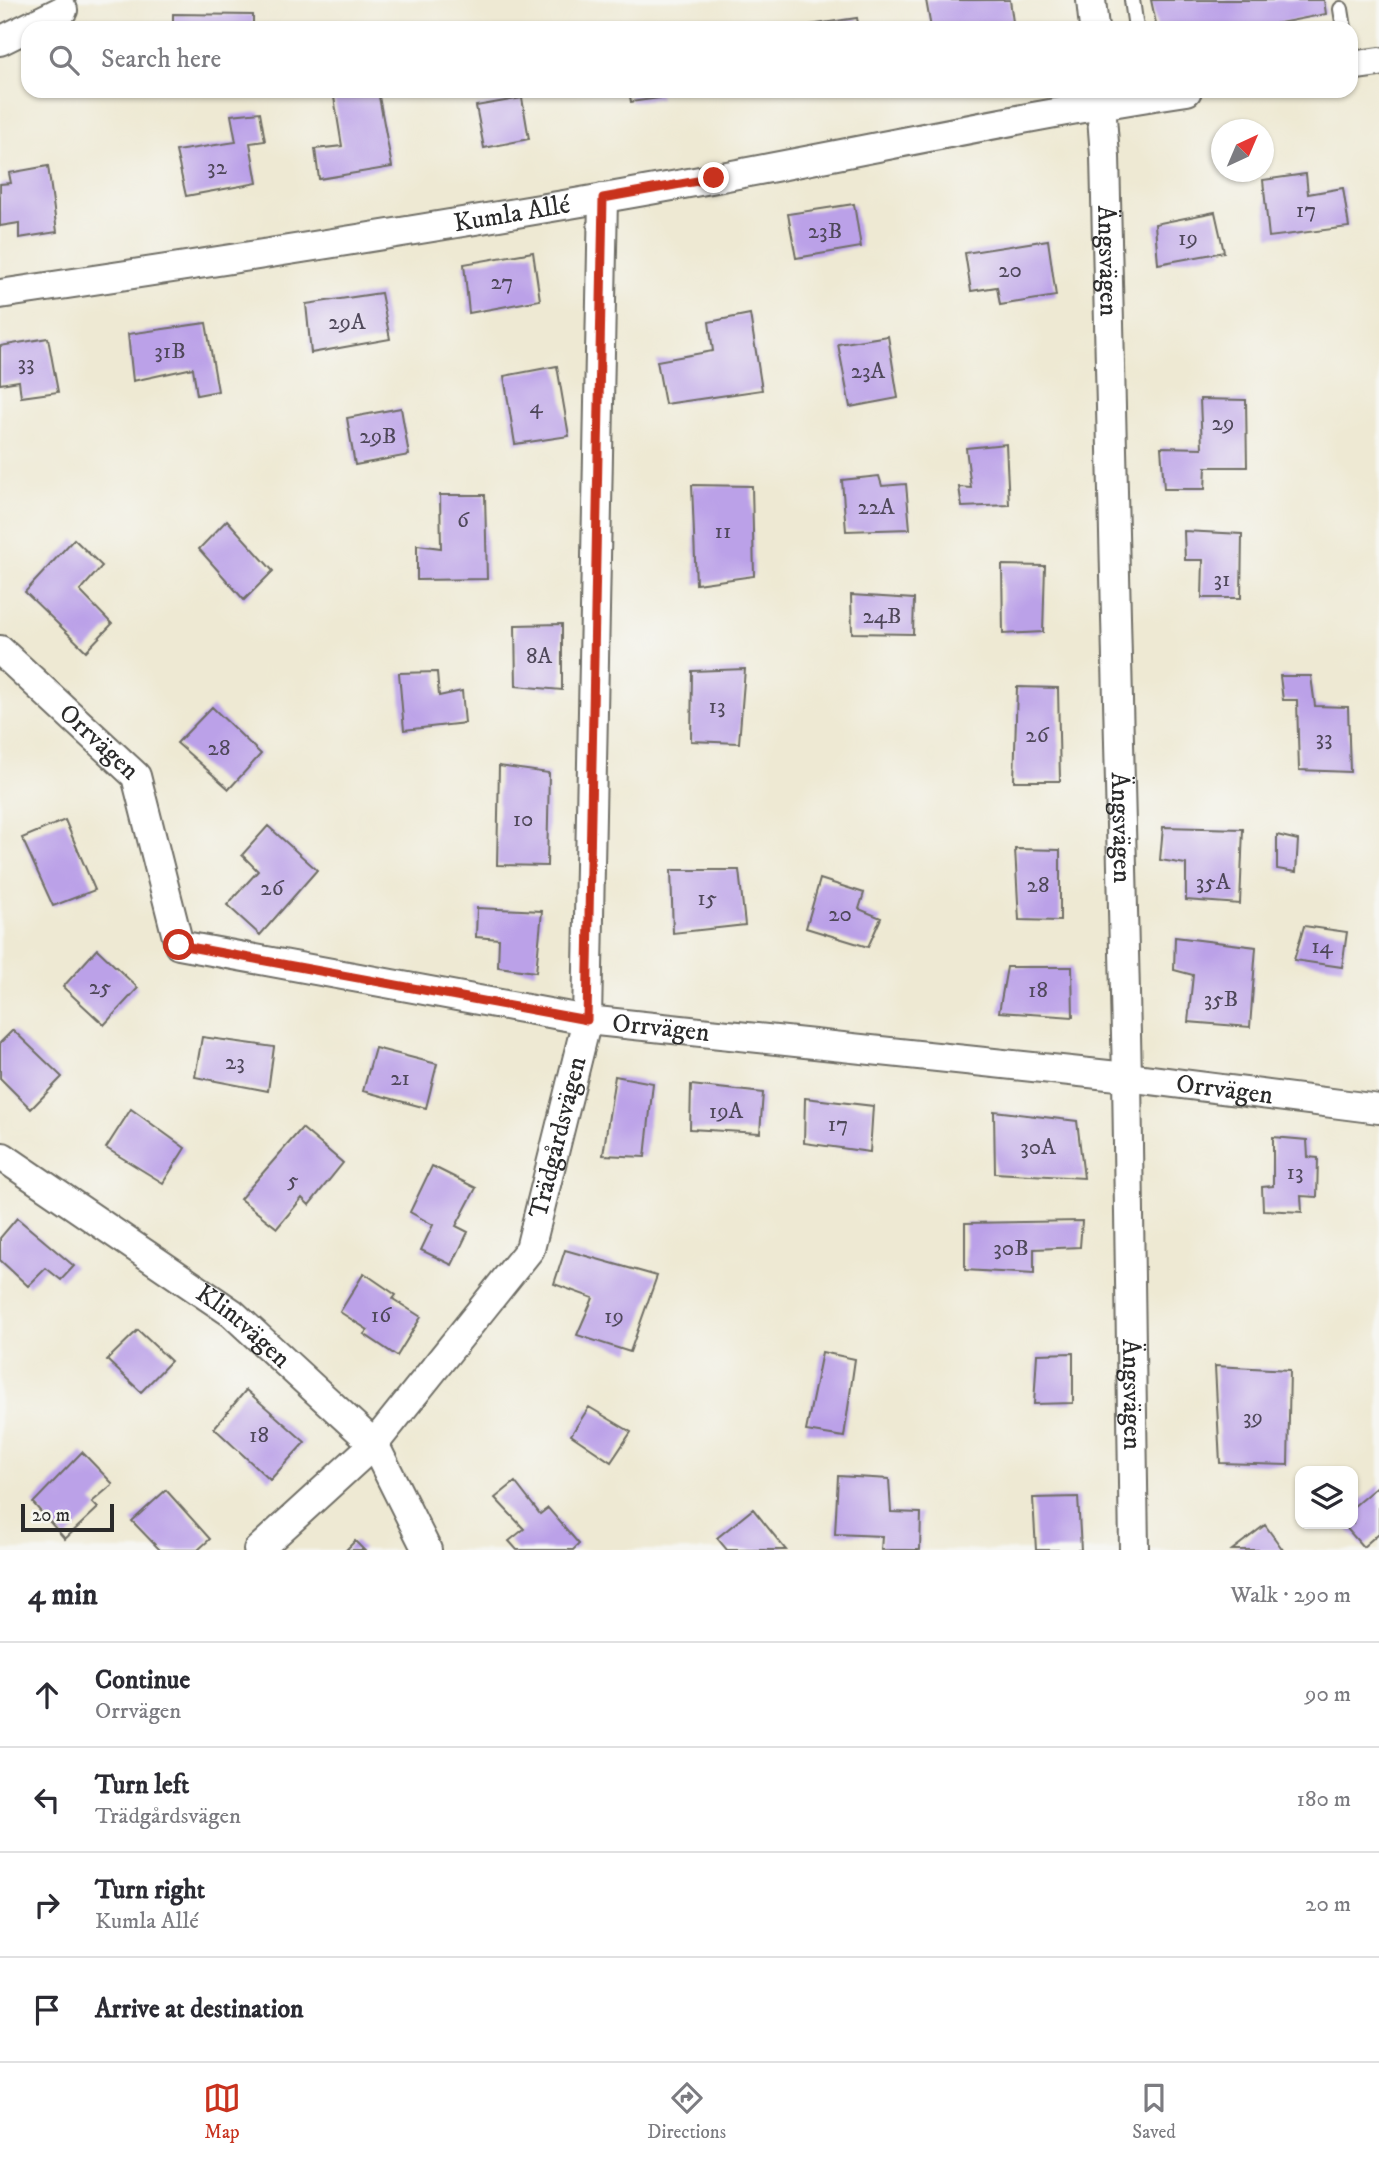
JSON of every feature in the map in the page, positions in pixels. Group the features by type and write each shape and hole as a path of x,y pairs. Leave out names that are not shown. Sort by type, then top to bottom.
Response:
{"street":[{"path":"1091,0 1093,21"},
{"path":"41,21 63,10"},
{"path":"0,41 21,31"},
{"path":"1358,65 1379,62"},
{"name":"Kumla Allé","path":"0,294 277,253 603,198 1096,98"},
{"name":"Ängsvägen","path":"1101,98 1105,156 1127,1077 1134,1550"},
{"name":"Trädgårdsvägen","path":"258,1550 374,1444 530,1249 587,1020 603,198"},
{"name":"Orrvägen","path":"0,650 136,776 179,945 587,1020 1127,1077 1379,1109"},
{"name":"Klintvägen","path":"3,1157 232,1313 374,1444 427,1550"}],"lane":[{"path":"1132,0 1135,21"},
{"path":"1341,9 1343,21"}],"building":[{"path":"926,0 1010,0 1013,21 930,21"},
{"path":"1151,0 1324,0 1326,14 1290,21 1156,21"},
{"path":"173,14 253,15 253,21 173,21"},
{"path":"857,18 858,21 836,21"},
{"path":"334,98 379,98 392,167 319,179 315,149 342,146"},
{"path":"522,98 529,139 484,148 476,106"},
{"path":"630,98 660,98 631,102"},
{"path":"260,112 265,141 250,143 257,183 186,196 176,151 236,142 231,115"},
{"path":"48,166 57,232 19,238 19,223 0,226 0,184 11,183 9,173"},
{"path":"1306,174 1308,194 1343,188 1349,227 1269,237 1263,182 1274,182 1274,178"},
{"path":"854,204 861,247 796,258 788,214"},
{"path":"1215,212 1224,252 1158,264 1155,224"},
{"path":"1048,240 1056,296 1000,305 997,287 971,291 965,253"},
{"path":"533,252 540,300 469,313 464,264"},
{"path":"381,293 390,339 311,353 306,304"},
{"path":"750,314 762,390 665,404 657,361 713,351 709,322"},
{"path":"206,323 218,391 197,395 193,368 133,381 128,334"},
{"path":"888,336 898,398 850,407 838,344"},
{"path":"48,338 58,392 21,397 19,381 0,384 0,346"},
{"path":"557,366 569,436 515,444 504,376"},
{"path":"1200,399 1246,400 1247,467 1206,467 1205,489 1164,489 1161,447 1202,448"},
{"path":"401,408 409,455 355,465 347,418"},
{"path":"1006,444 1009,505 962,507 959,487 971,488 966,448"},
{"path":"879,476 882,486 906,484 910,529 846,531 842,480"},
{"path":"692,485 752,486 754,576 696,584"},
{"path":"440,495 485,495 487,579 417,580 417,545 441,548"},
{"path":"227,520 273,571 244,600 199,549"},
{"path":"1184,531 1242,534 1241,598 1202,598 1203,560 1185,560"},
{"path":"74,539 102,566 80,591 112,624 86,651 25,592"},
{"path":"1002,565 1045,566 1043,632 1003,634"},
{"path":"851,595 914,599 913,634 852,633"},
{"path":"562,624 562,690 516,686 515,625"},
{"path":"745,669 739,743 691,741 692,671"},
{"path":"437,672 439,696 462,691 465,723 404,730 399,673"},
{"path":"1280,676 1311,676 1315,706 1348,707 1350,772 1299,770 1297,700 1283,700"},
{"path":"1017,687 1058,688 1060,781 1014,781"},
{"path":"212,707 261,754 229,789 177,743"},
{"path":"499,766 549,773 547,866 497,865"},
{"path":"65,820 95,890 53,906 22,838"},
{"path":"268,826 317,870 260,935 227,905 258,871 242,855"},
{"path":"1163,827 1243,829 1240,904 1186,900 1186,864 1160,860"},
{"path":"1277,835 1298,840 1296,872 1277,869"},
{"path":"1015,849 1060,850 1060,921 1019,920"},
{"path":"671,870 739,870 745,925 673,933"},
{"path":"820,879 864,893 859,909 881,918 868,947 806,928"},
{"path":"477,908 542,911 536,972 498,967 499,939 476,937"},
{"path":"1304,926 1347,932 1342,967 1294,960"},
{"path":"1175,937 1256,947 1250,1027 1188,1022 1193,975 1174,970"},
{"path":"97,949 138,988 104,1025 63,987"},
{"path":"1007,967 1072,967 1073,1017 999,1012"},
{"path":"13,1030 62,1077 31,1109 0,1078 0,1043"},
{"path":"202,1037 274,1047 268,1091 195,1077"},
{"path":"375,1048 437,1064 426,1108 363,1091"},
{"path":"615,1076 653,1083 645,1157 603,1155"},
{"path":"691,1085 763,1093 760,1133 690,1129"},
{"path":"805,1098 873,1106 870,1152 804,1143"},
{"path":"131,1109 185,1148 163,1183 106,1148"},
{"path":"994,1111 1077,1121 1084,1178 995,1173"},
{"path":"302,1128 343,1163 309,1205 302,1198 277,1228 240,1199"},
{"path":"1273,1137 1307,1140 1308,1157 1318,1158 1317,1197 1301,1196 1302,1212 1263,1210 1262,1187 1273,1186"},
{"path":"432,1166 476,1188 456,1226 468,1232 452,1265 421,1250 433,1225 410,1212"},
{"path":"17,1218 74,1266 61,1280 46,1268 28,1286 0,1260 0,1238"},
{"path":"1082,1221 1080,1247 1034,1249 1034,1274 965,1270 965,1223"},
{"path":"565,1250 657,1276 630,1352 577,1335 593,1298 554,1284"},
{"path":"364,1273 396,1295 393,1299 421,1317 397,1356 364,1334 368,1330 340,1312"},
{"path":"138,1330 171,1361 141,1392 107,1360"},
{"path":"822,1352 855,1359 844,1437 806,1431"},
{"path":"1073,1353 1073,1403 1034,1404 1037,1354"},
{"path":"1215,1366 1290,1370 1288,1465 1220,1463"},
{"path":"246,1390 305,1442 270,1480 214,1428"},
{"path":"589,1407 631,1432 611,1462 571,1435"},
{"path":"82,1452 113,1484 92,1502 98,1508 65,1539 33,1503"},
{"path":"838,1476 889,1479 891,1512 921,1513 920,1550 881,1550 882,1536 835,1534"},
{"path":"515,1482 540,1514 548,1508 579,1544 573,1550 517,1550 509,1541 524,1529 495,1498"},
{"path":"1379,1485 1379,1533 1363,1547 1347,1529 1358,1529 1358,1503"},
{"path":"166,1490 210,1539 198,1550 160,1550 132,1521"},
{"path":"1078,1497 1081,1550 1036,1550 1033,1498"},
{"path":"753,1509 786,1550 727,1550 717,1538"},
{"path":"1265,1525 1283,1550 1232,1550"},
{"path":"355,1541 364,1550 346,1550"}],"route":[{"path":"179,945 587,1020 603,198 714,178"}]}
